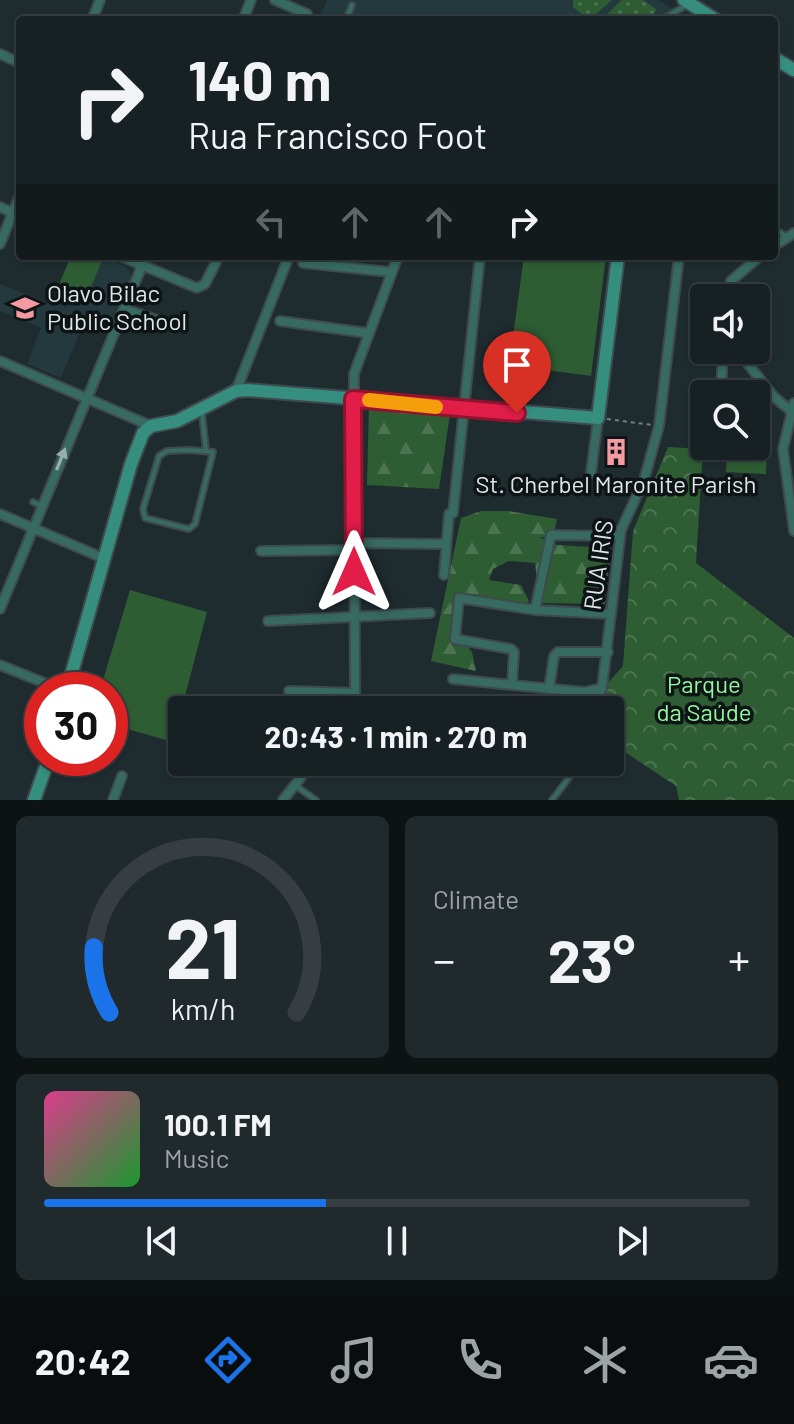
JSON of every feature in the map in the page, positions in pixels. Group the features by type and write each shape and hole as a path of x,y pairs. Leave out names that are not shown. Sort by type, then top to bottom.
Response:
{"street":[{"path":"239,0 250,2"},
{"path":"275,0 307,14"},
{"path":"0,207 16,214 0,244"},
{"path":"0,609 144,260 197,288 205,284 217,260"},
{"path":"236,391 287,260"},
{"path":"289,691 355,693 354,374 396,260"},
{"path":"444,575 466,409 480,260"},
{"path":"591,473 618,260"},
{"name":"RUA IRIS","path":"598,696 602,688 608,652 620,536 627,511 650,464 659,426 679,260"},
{"path":"730,284 755,260"},
{"path":"303,263 391,272"},
{"path":"124,309 174,326"},
{"path":"280,321 367,333"},
{"path":"0,361 151,426"},
{"path":"748,364 774,397 792,407 784,470 794,531"},
{"path":"69,672 131,464 143,433 151,426 201,411 236,391 598,418"},
{"path":"0,514 103,558"},
{"path":"535,610 551,535 620,536"},
{"path":"261,551 446,544"},
{"path":"512,685 514,652 511,649 455,639 458,600 462,597 535,610 611,614"},
{"path":"268,621 430,613"},
{"path":"549,689 554,656 558,652 608,652"},
{"path":"0,665 24,674"},
{"path":"453,679 592,693 602,688"},
{"path":"34,800 43,776"},
{"path":"113,800 122,776"},
{"path":"283,800 303,776"}],"lane":[{"path":"348,16 352,5"},
{"path":"673,16 693,9"},
{"path":"201,411 206,451"},
{"path":"167,451 206,451 213,452 192,527 145,518 143,509 159,456 167,451"},
{"path":"33,502 42,506"},
{"path":"552,800 570,776"},
{"path":"296,786 316,800"}],"path":[{"path":"598,418 659,426"}],"shaded area":[{"path":"327,0 658,0 684,16 321,16"},
{"path":"69,260 109,260 126,267 132,277 110,329 85,320 61,378 27,364 41,328 0,311 0,284 51,304"}],"green space":[{"path":"573,0 612,0 594,16 584,16 573,7"},
{"path":"622,0 643,0 657,10 651,16 605,16"},
{"path":"69,260 102,260 88,294 60,282"},
{"path":"523,260 606,260 591,376 509,365"},
{"path":"369,406 450,414 439,489 367,485"},
{"name":"Parque da Saúde","path":"668,447 690,448 690,460 702,460 696,563 794,638 794,800 679,800 676,786 624,751 624,696 596,696 623,666 633,531"},
{"path":"726,460 767,460 766,474 726,472"},
{"path":"481,511 508,511 557,519 553,538 539,537 557,545 611,548 605,604 540,603 535,563 509,561 493,569 489,580 521,585 529,601 526,604 462,599 457,635 472,652 476,671 431,661 461,518"},
{"path":"130,590 207,612 185,696 168,696 168,741 128,729 128,672 105,672"}],"slow traffic":[{"path":"369,400 436,407"}],"place":[{"name":"Olavo Bilac Public School","path":"25,308"},
{"name":"St. Cherbel Maronite Parish","path":"616,452"}],"route":[{"path":"354,572 353,399 517,413"}]}
